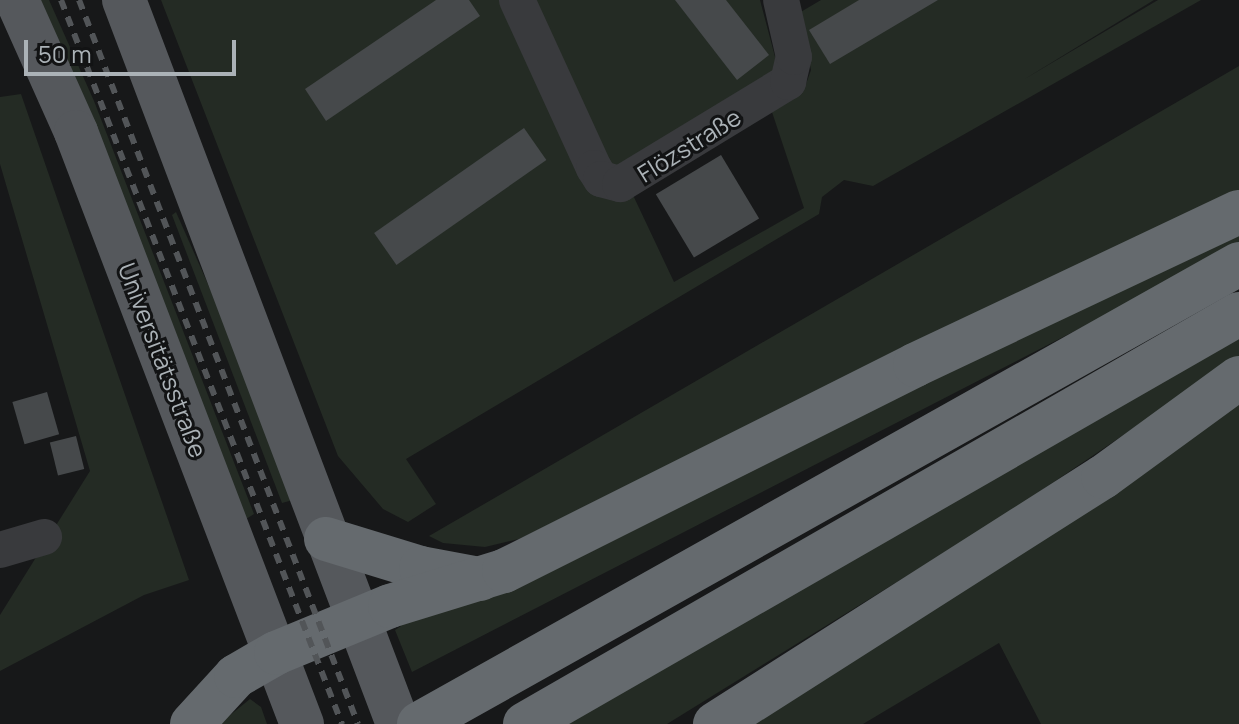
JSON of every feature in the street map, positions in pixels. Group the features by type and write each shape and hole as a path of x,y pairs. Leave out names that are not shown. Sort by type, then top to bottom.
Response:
{"highway":[{"path":"192,724 236,676 276,653 356,620 480,579 1239,212"},
{"path":"419,724 1239,264"},
{"path":"525,724 1239,314"},
{"path":"715,724 1103,477 1239,378"},
{"path":"326,539 421,568 480,579"}],"main road":[{"name":"Universitätsstraße","path":"17,0 76,132 302,724"},
{"path":"124,0 356,620 392,707"}],"street":[{"name":"Flözstraße","path":"517,0 594,168 609,184 620,184 788,82 794,57 781,0"},
{"path":"0,550 44,537"}],"shaded area":[{"path":"36,0 49,0 94,101 254,514 243,521"},
{"path":"161,0 760,0 779,72 624,176 674,282 804,208 772,112 805,87 811,70 799,13 821,0 1154,0 1023,80 1158,0 1201,0 873,186 844,180 822,197 819,214 406,459 436,504 408,522 383,509 338,456"},
{"path":"1239,66 1239,199 519,539 485,547 443,543 429,536"},
{"path":"21,94 189,580 144,595 0,671 0,615 90,471 0,164 0,97"},
{"path":"176,212 211,291 293,500 282,503 172,215"},
{"path":"1239,228 1239,243 1170,282 412,672 395,630 401,626 397,617"},
{"path":"1239,335 1239,357 999,519 667,724 548,724"},
{"path":"1239,395 1239,724 1041,724 999,643 863,724 734,724"},
{"path":"250,699 261,707 267,724 219,724"}],"building":[{"path":"436,0 469,0 480,16 326,121 305,89"},
{"path":"675,0 726,0 769,55 737,80"},
{"path":"859,0 938,0 830,64 809,30"},
{"path":"524,128 546,160 396,265 374,233"},
{"path":"721,155 759,218 694,258 656,194"},
{"path":"47,392 59,434 25,444 12,402"},
{"path":"76,436 84,469 58,476 50,443"}],"railway":[{"path":"61,0 342,724"},
{"path":"79,0 358,724"}]}
